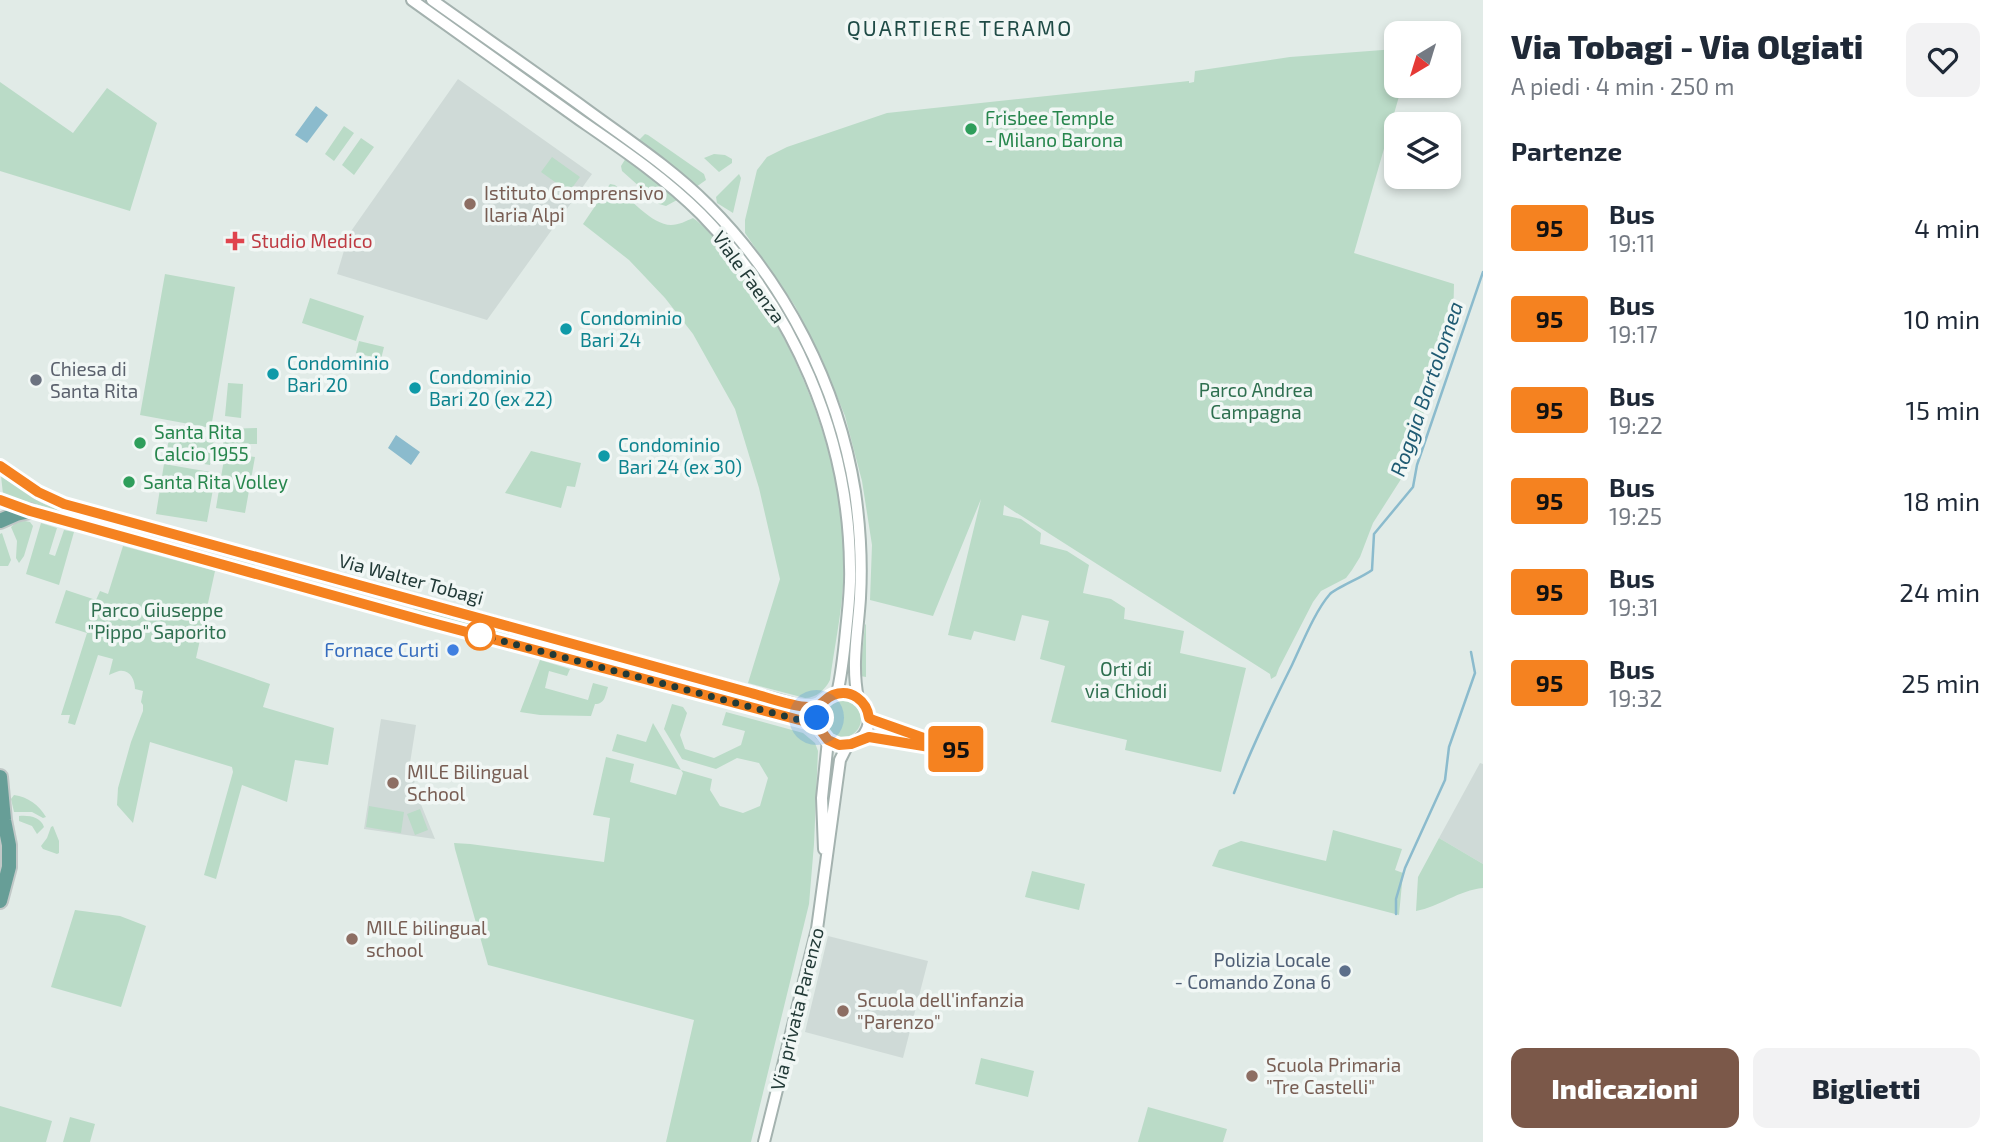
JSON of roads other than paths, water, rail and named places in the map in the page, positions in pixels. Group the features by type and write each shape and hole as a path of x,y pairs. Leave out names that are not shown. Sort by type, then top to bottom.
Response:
{"main road":[{"path":"0,521 30,511"},
{"path":"0,777 5,865 0,901"}],"street":[{"name":"Viale Faenza","path":"412,0 622,149 690,204 736,254 775,309 796,346 816,393 832,440 843,491 850,580 837,694"},
{"name":"Viale Faenza","path":"432,0 617,131 699,196 753,257 789,310 810,349 831,401 843,438 855,494 861,553 854,678 858,698"},
{"name":"Via Walter Tobagi","path":"0,466 38,492 64,504 808,708 821,706"},
{"name":"Via Walter Tobagi","path":"0,500 30,511 425,621 818,727"},
{"path":"846,693 858,698 867,710 868,727 860,739 839,745 828,740 818,727 817,715 821,706 837,694 846,693"},
{"name":"Via privata Parenzo","path":"825,875 822,813 828,740"},
{"name":"Via privata Parenzo","path":"764,1142 817,929 840,760 848,744"}],"water":[{"path":"316,106 328,115 307,143 295,135"},
{"path":"396,435 420,452 411,465 388,448"}],"waterway":[{"name":"Roggia Bartolomea","path":"1234,793 1319,609 1330,594 1372,570 1374,534 1413,487 1417,465 1483,272"},
{"path":"1396,899 1405,868 1445,780 1449,747 1475,673 1471,652"},
{"path":"1396,900 1396,914"}],"place":[{"name":"Frisbee Temple - Milano Barona","path":"971,129"},
{"name":"Istituto Comprensivo Ilaria Alpi","path":"470,204"},
{"name":"Studio Medico","path":"235,241"},
{"name":"Condominio Bari 24","path":"566,329"},
{"name":"Condominio Bari 20","path":"273,374"},
{"name":"Chiesa di Santa Rita","path":"36,380"},
{"name":"Condominio Bari 20 (ex 22)","path":"415,388"},
{"name":"Santa Rita Calcio 1955","path":"140,443"},
{"name":"Condominio Bari 24 (ex 30)","path":"604,456"},
{"name":"Santa Rita Volley","path":"129,482"},
{"name":"Fornace Curti","path":"453,650"},
{"name":"MILE Bilingual School","path":"393,783"},
{"name":"MILE bilingual school","path":"352,939"},
{"name":"Polizia Locale - Comando Zona 6","path":"1345,971"},
{"name":"Scuola dell'infanzia \"Parenzo\"","path":"843,1011"},
{"name":"Scuola Primaria \"Tre Castelli\"","path":"1252,1076"}],"district":[{"name":"QUARTIERE TERAMO","path":"960,29"}],"park label":[{"name":"Parco Andrea Campagna","path":"1256,401"},
{"name":"Parco Giuseppe \"Pippo\" Saporito","path":"157,621"},
{"name":"Orti di via Chiodi","path":"1126,680"}]}
